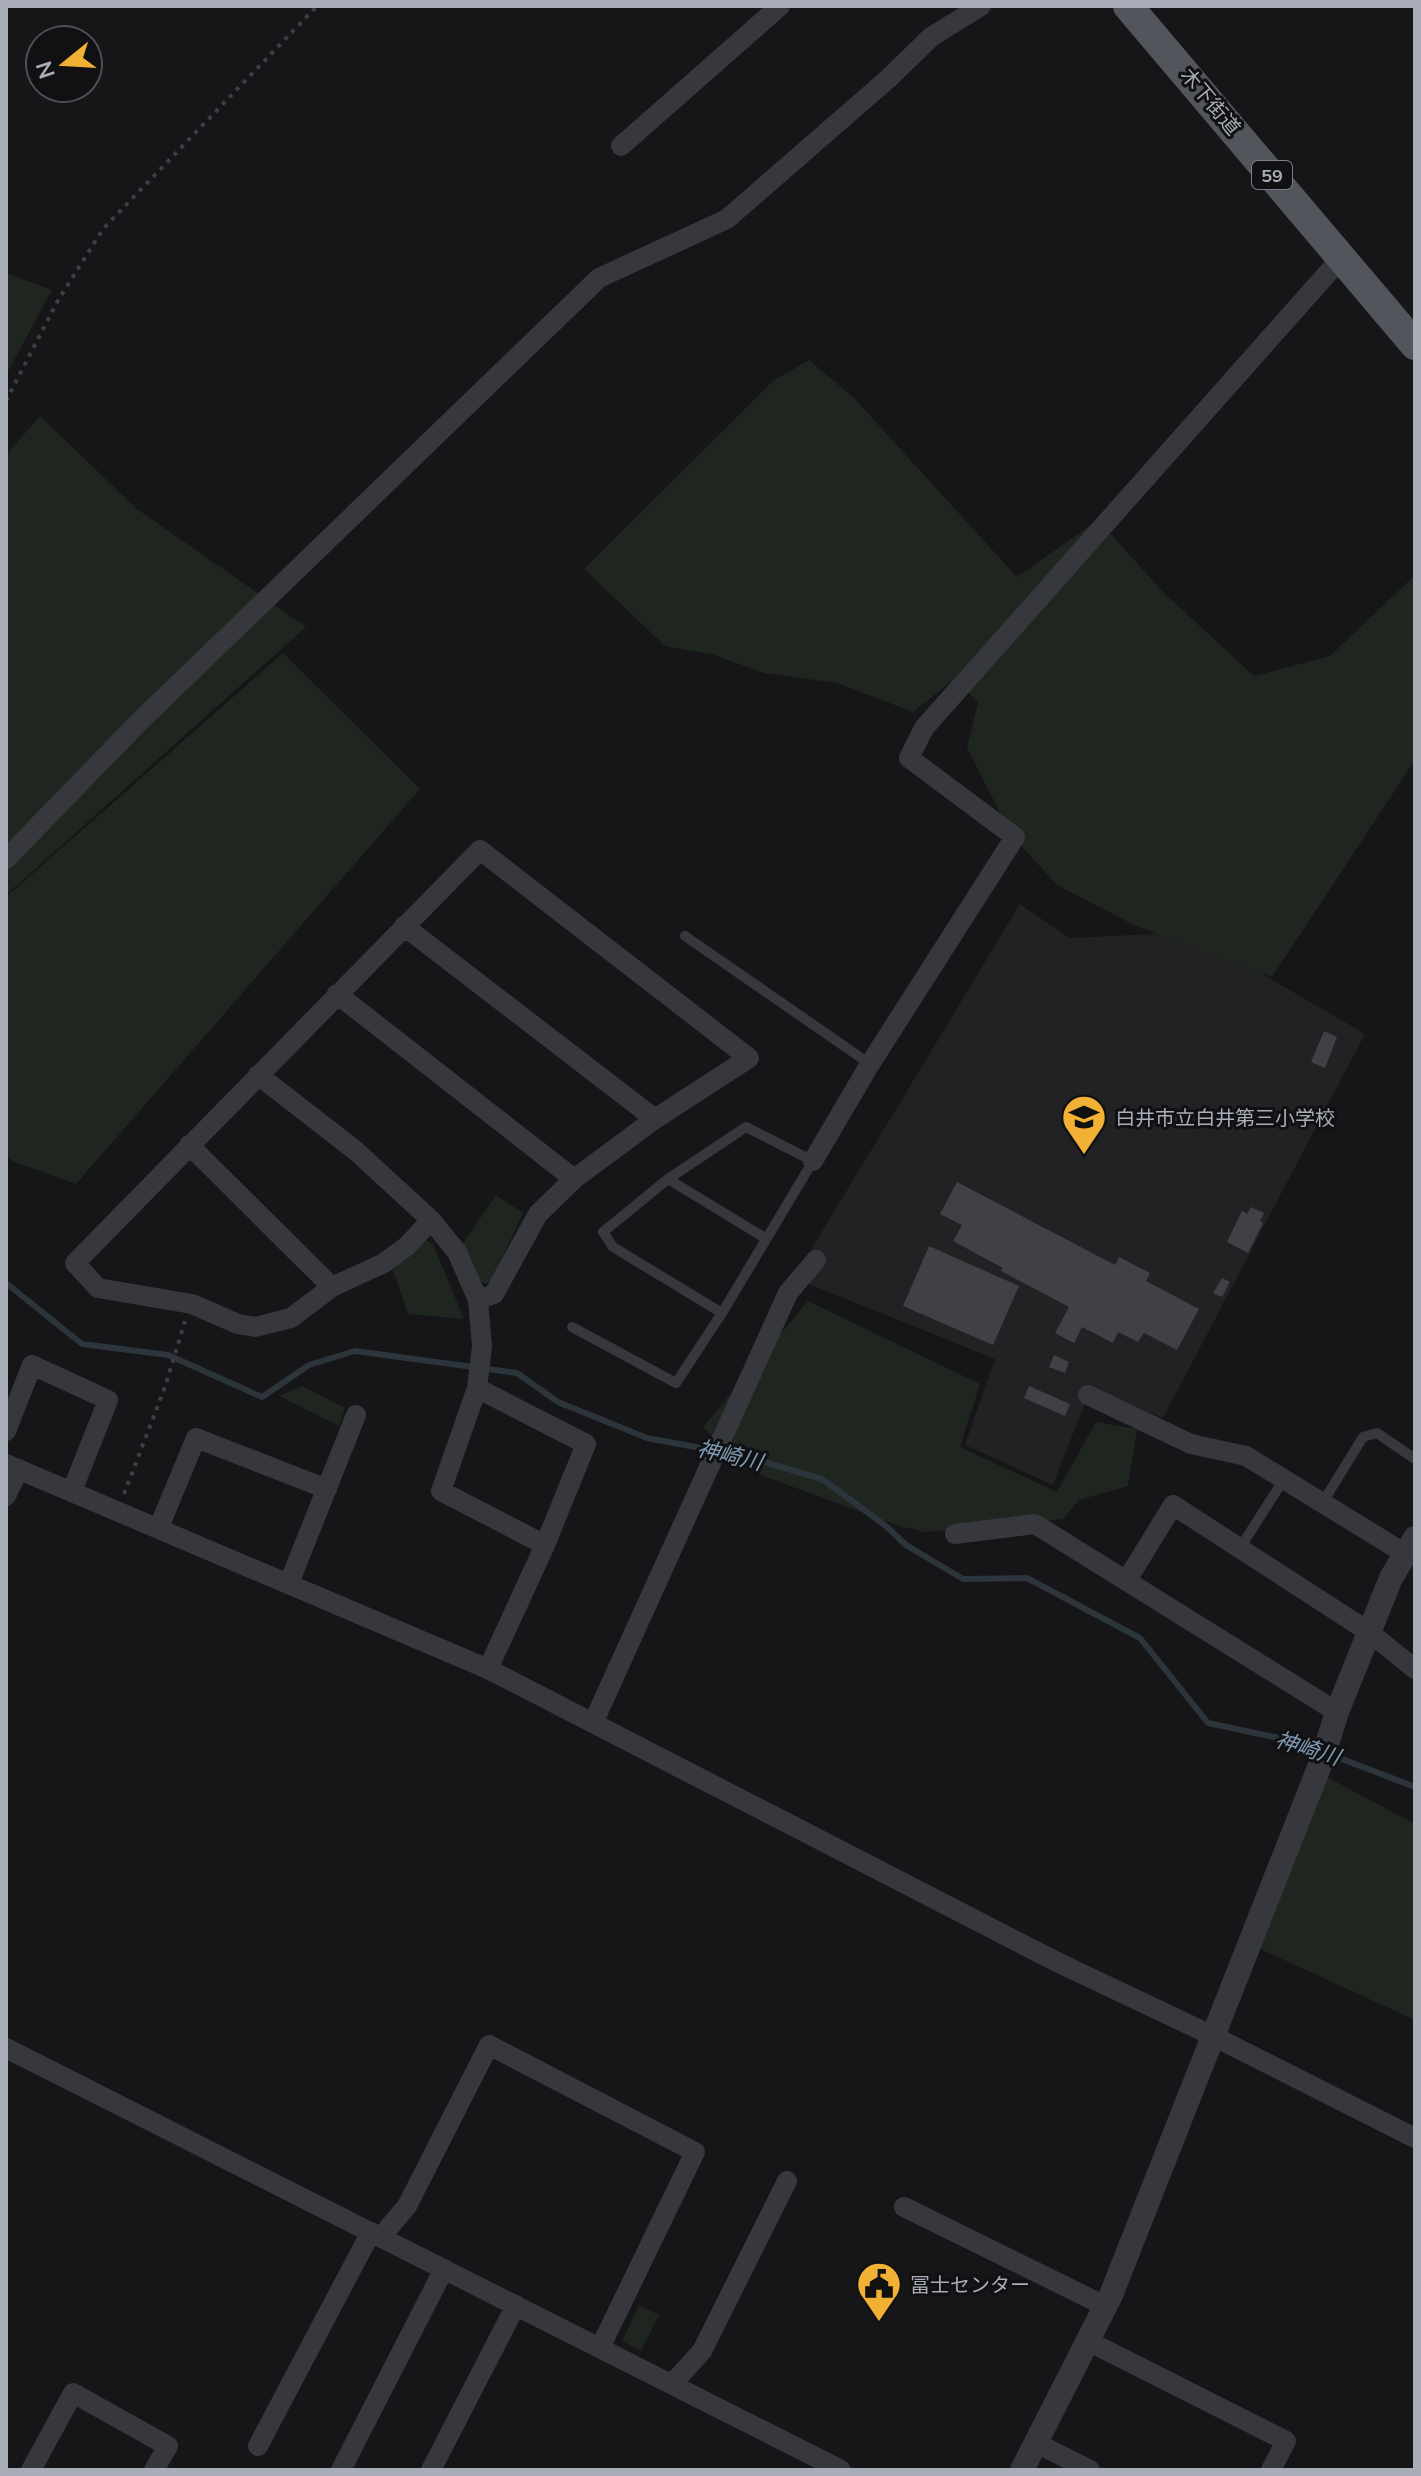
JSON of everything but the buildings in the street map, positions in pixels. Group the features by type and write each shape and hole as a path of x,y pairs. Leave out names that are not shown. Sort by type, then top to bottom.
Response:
{"main road":[{"name":"木下街道","path":"1128,6 1415,345"}],"street":[{"path":"621,146 780,6"},
{"path":"6,859 138,723 599,278 727,219 889,78 931,37 981,6"},
{"path":"813,1161 870,1064 1015,837 909,758 924,728 1342,257"},
{"path":"431,1220 407,1246 384,1263 332,1287 291,1318 255,1327 238,1324 192,1304 98,1288 75,1263 480,850 749,1058 655,1119 574,1179 538,1214 494,1294 478,1300"},
{"path":"404,926 655,1119"},
{"path":"337,994 574,1179"},
{"path":"258,1075 356,1151 431,1220 457,1252 478,1300 482,1346 477,1388 441,1491 545,1545"},
{"path":"189,1145 332,1287"},
{"path":"594,1721 788,1293 816,1260"},
{"path":"6,1431 32,1365 108,1400 72,1491"},
{"path":"477,1388 586,1444 545,1545 488,1669"},
{"path":"1022,2470 1105,2306 1322,1760 1337,1712 1369,1632 1410,1546 1323,1502 1246,1456 1191,1444 1088,1395"},
{"path":"289,1583 356,1415"},
{"path":"159,1527 196,1438 327,1489"},
{"path":"6,1496 12,1466 488,1669 1057,1962 1213,2036 1415,2138"},
{"path":"1127,1580 1173,1505 1369,1632 1415,1669"},
{"path":"955,1534 1035,1524 1337,1712"},
{"path":"258,2446 376,2235 407,2206 492,2037 695,2152 600,2348"},
{"path":"6,2048 841,2470"},
{"path":"672,2384 702,2351 787,2181"},
{"path":"904,2207 1105,2306"},
{"path":"341,2470 444,2269"},
{"path":"431,2470 516,2305"},
{"path":"1088,2341 1286,2441 1271,2470"},
{"path":"31,2470 73,2393 168,2446 154,2470"},
{"path":"1036,2443 1090,2470"}],"lane":[{"path":"685,936 870,1064"},
{"path":"572,1327 676,1383 722,1313 813,1161 746,1127 668,1179 603,1232 613,1247 722,1313"},
{"path":"668,1179 765,1238"},
{"path":"1323,1502 1363,1437 1377,1433 1415,1459"},
{"path":"1240,1548 1284,1479"}],"path":[{"path":"6,401 57,302 103,229 317,6"},
{"path":"118,1510 165,1387 192,1304"}],"shaded area":[{"path":"6,273 52,290 6,375"},
{"path":"809,360 854,398 1017,577 1098,520 1163,592 1254,676 1330,656 1415,575 1415,760 1272,977 1134,925 1057,885 1012,836 967,748 978,703 956,678 913,712 837,683 764,673 714,655 665,646 584,569 773,381"},
{"path":"40,416 137,509 306,627 6,895 6,455"},
{"path":"283,653 420,789 76,1184 12,1161 6,1155 6,897"},
{"name":"白井市立白井第三小学校","path":"1020,904 1069,938 1154,934 1165,917 1365,1034 1163,1418 1091,1387 1053,1485 965,1445 995,1359 794,1278"},
{"path":"496,1195 523,1213 492,1280 485,1284 477,1279 462,1245"},
{"path":"424,1239 433,1244 464,1319 408,1314 392,1268"},
{"path":"808,1301 980,1384 960,1447 1057,1492 1096,1422 1137,1429 1128,1486 1079,1500 1063,1519 925,1532 902,1527 742,1468 703,1427"},
{"path":"302,1386 345,1408 339,1426 279,1396"},
{"path":"1327,1777 1415,1824 1415,2020 1260,1949"},
{"path":"639,2305 659,2315 641,2351 622,2341"}],"waterway":[{"name":"神崎川","path":"6,1283 82,1344 168,1355 262,1397 309,1365 355,1351 517,1373 558,1402 647,1438 744,1456 822,1479 886,1526 906,1545 963,1579 1027,1578 1140,1638 1208,1723 1319,1749"},
{"name":"神崎川","path":"1329,1754 1415,1787"}],"place":[{"name":"白井市立白井第三小学校","path":"1084,1156"},
{"name":"冨士センター","path":"879,2323"}]}
